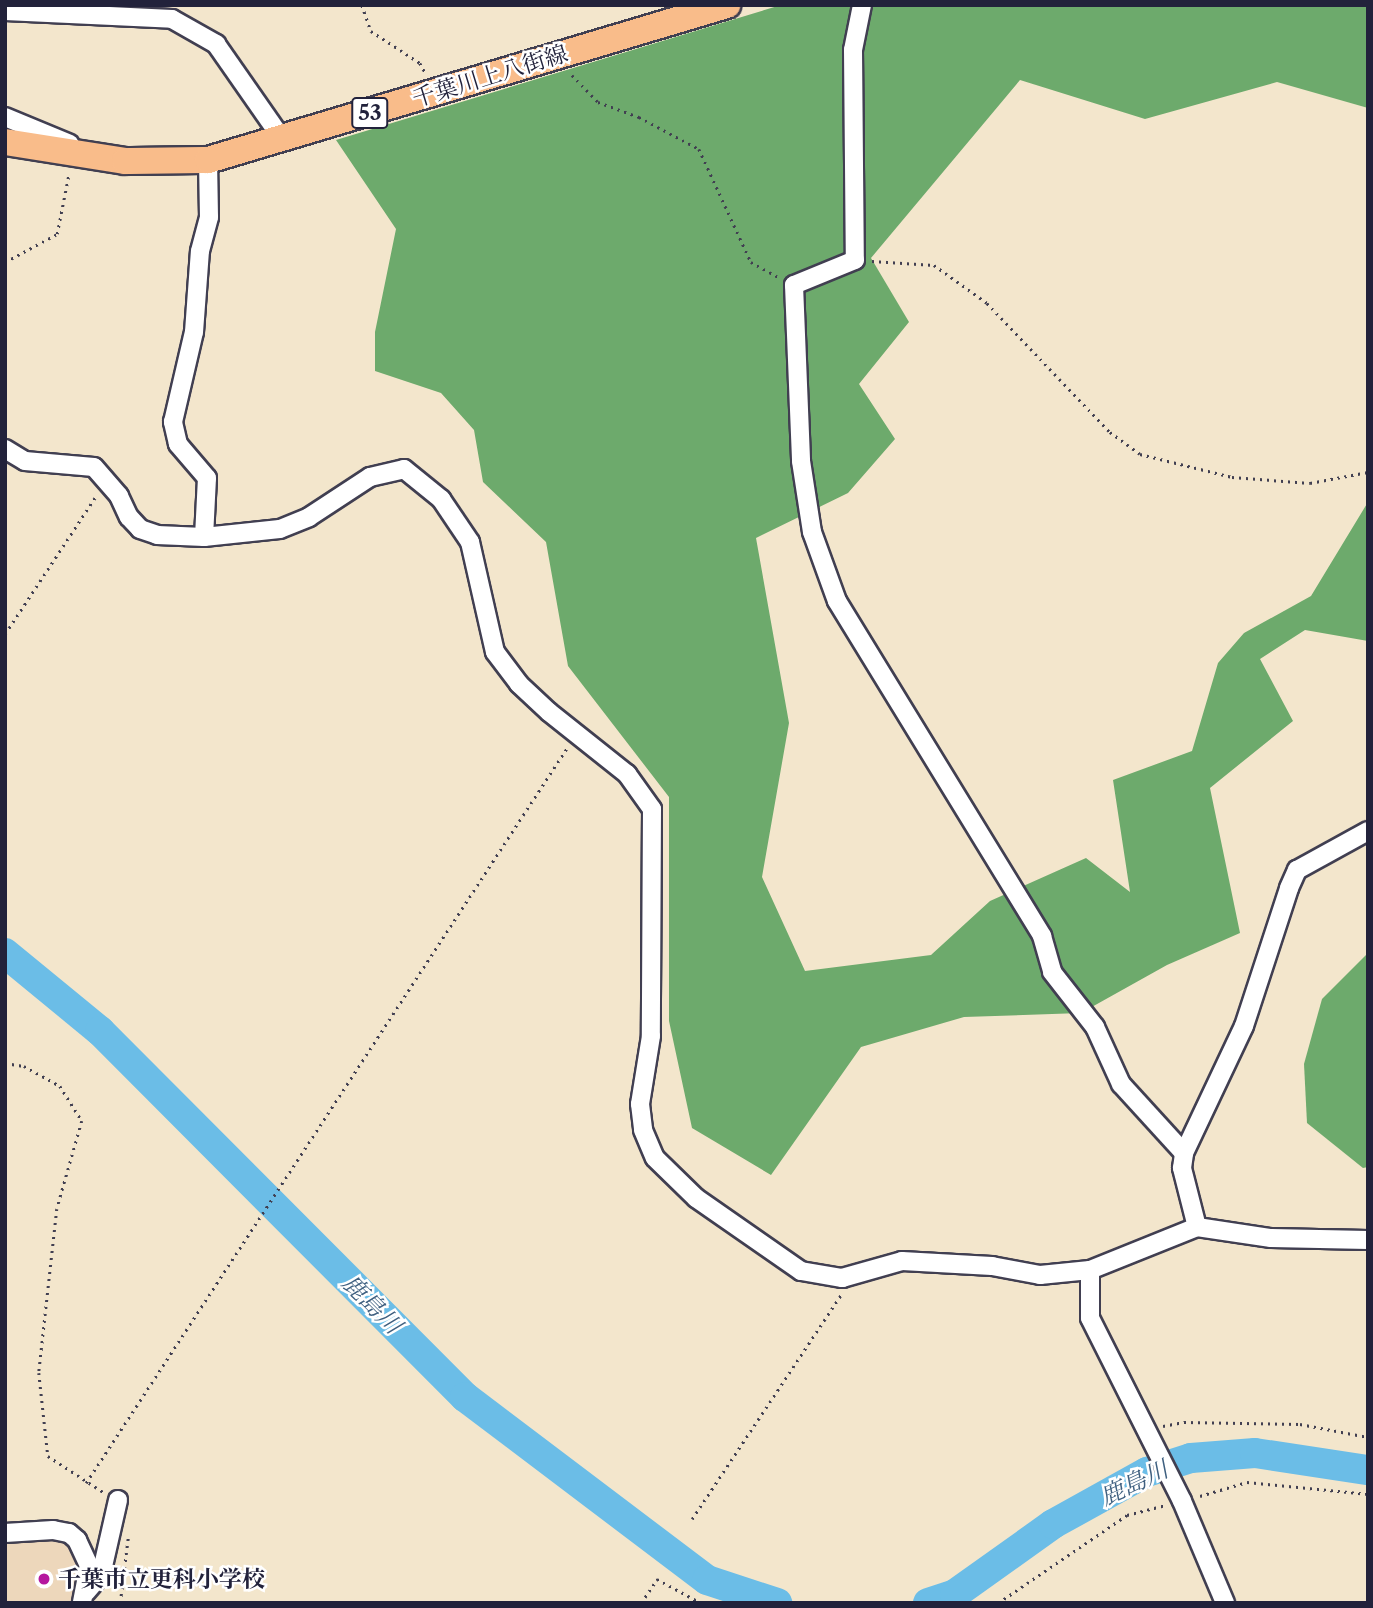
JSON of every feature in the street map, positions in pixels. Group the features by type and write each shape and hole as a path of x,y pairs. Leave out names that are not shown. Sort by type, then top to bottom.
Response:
{"main road":[{"name":"千葉川上八街線","path":"5,142 102,158 155,163 208,160 283,140 727,5"}],"street":[{"path":"862,5 853,50 855,260 794,285 802,461 812,532 837,601 1024,904 1042,936 1052,972 1095,1027 1121,1084 1184,1153"},
{"path":"5,11 172,19 216,44 283,140"},
{"path":"5,117 102,158"},
{"path":"204,537 207,478 178,444 173,422 194,332 200,251 209,217 208,160"},
{"path":"5,449 26,461 94,467 139,529 157,535 204,537 280,529 309,517 370,477 404,469 441,499 470,542 495,652 519,684 627,774 652,809 651,1036 640,1104 643,1130 655,1158 696,1198 802,1271 842,1278 902,1261 992,1266 1040,1275 1090,1270 1197,1227 1271,1238 1368,1240"},
{"path":"1197,1227 1182,1168 1184,1153 1244,1026 1297,870 1368,831"},
{"path":"1090,1270 1090,1318 1182,1501 1225,1603"},
{"path":"84,1597 101,1575 118,1500"},
{"path":"5,1533 69,1533 85,1552 89,1566 84,1597"}],"path":[{"path":"362,5 371,31 420,63 437,92"},
{"path":"560,54 567,69 598,102 639,117 699,149 751,262 794,285"},
{"path":"5,262 57,234 73,153"},
{"path":"855,260 934,265 987,303 1111,432 1140,454 1245,478 1310,483 1368,472"},
{"path":"5,634 106,481"},
{"path":"5,1063 24,1066 60,1086 82,1121 57,1209 39,1373 48,1456 86,1483 254,1222 578,731"},
{"path":"692,1519 840,1301 842,1278"},
{"path":"1148,1434 1184,1422 1300,1424 1368,1437"},
{"path":"998,1603 1126,1515 1247,1482 1368,1494"},
{"path":"641,1603 657,1579 701,1603"}],"shaded area":[{"name":"千葉市立更科小学校","path":"61,1536 83,1557 77,1603 5,1603 5,1538"}],"green space":[{"path":"781,5 1368,5 1368,108 1277,82 1145,119 1020,80 871,258 909,322 859,384 895,439 848,493 756,538 789,723 762,877 805,971 931,955 990,901 1086,858 1130,892 1113,780 1192,751 1218,663 1244,633 1311,596 1368,502 1368,641 1305,630 1260,659 1293,721 1210,788 1240,933 1167,965 1081,1013 964,1017 861,1047 771,1175 692,1128 669,1021 669,797 568,666 546,542 483,482 474,430 441,393 375,371 375,332 396,229 336,140"},
{"path":"1368,953 1368,1167 1363,1168 1307,1123 1304,1064 1322,999"}],"waterway":[{"name":"鹿島川","path":"5,953 100,1031 465,1397 707,1580 777,1603"},
{"name":"鹿島川","path":"928,1603 955,1594 1053,1524 1147,1472 1191,1458 1255,1453 1368,1470"}],"place":[{"name":"千葉市立更科小学校","path":"44,1579"}]}
